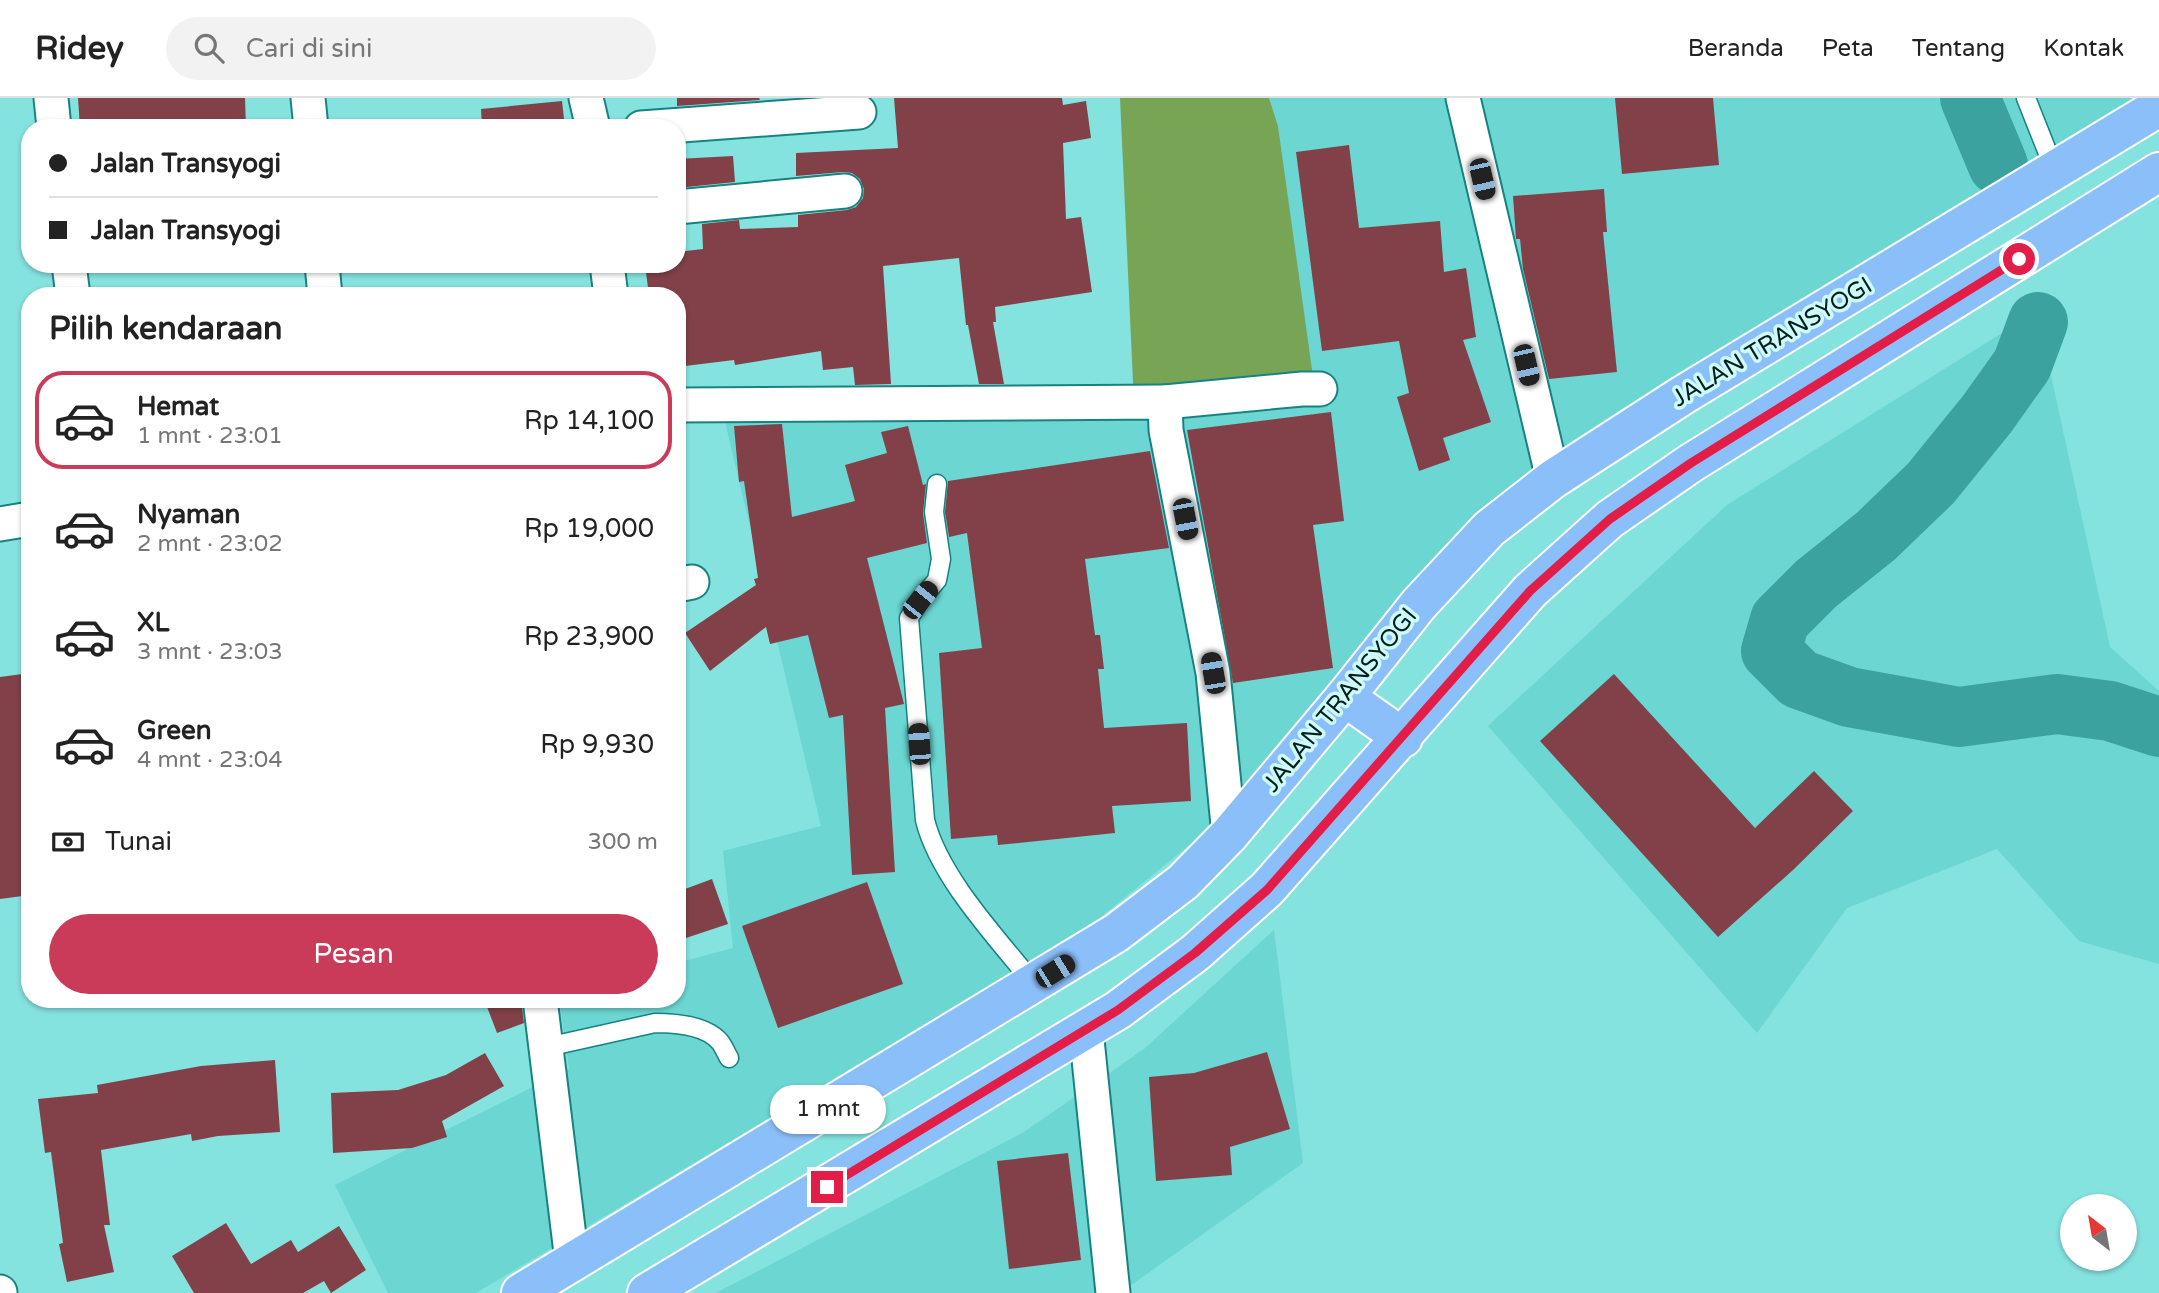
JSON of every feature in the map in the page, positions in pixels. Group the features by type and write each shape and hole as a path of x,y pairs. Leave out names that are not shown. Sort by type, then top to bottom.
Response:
{"highway":[{"name":"JALAN TRANSYOGI","path":"521,1293 1116,933 1183,882 1229,835 1419,604 1489,529 1553,479 1683,395 2159,107"},
{"path":"647,1293 1086,1030 1118,1010 1195,953 1267,890 1530,591 1610,519 1691,463 2159,172"},
{"path":"1345,697 1402,738"}],"street":[{"path":"51,98 53,119"},
{"path":"308,98 309,119"},
{"path":"586,98 591,119"},
{"path":"1463,98 1553,479"},
{"path":"686,125 859,113"},
{"path":"686,205 845,191"},
{"path":"686,405 1165,402 1320,389"},
{"path":"1165,402 1166,429 1213,673 1229,835"},
{"path":"0,524 21,520"},
{"path":"541,1008 572,1261"},
{"path":"1086,1030 1113,1293"}],"lane":[{"path":"2026,98 2055,171"},
{"path":"937,484 934,512 942,559 937,580 909,618 925,820 929,839 970,903 1034,984"},
{"path":"547,1047 655,1023 673,1023 689,1026 719,1041 729,1058"}],"shaded area":[{"path":"1120,98 1269,98 1278,126 1314,384 1134,404"},
{"path":"1269,98 2136,98 1484,511 1235,808 1086,929 476,1293 388,1293 335,1185 569,1069 560,1008 686,1008 686,961 733,948 723,851 821,826 718,392 1313,384 1278,126"},
{"path":"2037,311 2110,647 2159,691 2159,964 2079,941 1997,849 1847,908 1757,1033 1488,726 1727,505"},
{"path":"1274,930 1303,1163 1120,1293 716,1293 1024,1132 1144,1049"}],"building":[{"path":"78,98 245,98 246,119 79,119"},
{"path":"677,98 759,98 760,100 677,106"},
{"path":"894,98 1062,98 1063,105 1086,101 1091,138 1063,143 1066,219 1081,217 1092,292 995,307 996,322 993,322 1004,384 979,384 966,325 959,258 883,266 891,384 855,385 853,367 823,370 821,351 735,365 734,360 686,366 686,287 648,287 646,273 686,273 686,251 703,249 702,224 739,220 740,229 798,227 798,215 856,207 863,198 864,189 860,179 852,173 843,172 796,176 796,153 898,148"},
{"path":"1615,98 1713,98 1719,165 1622,174"},
{"path":"562,101 564,119 482,119 481,109"},
{"path":"1349,145 1359,228 1440,221 1444,272 1466,268 1476,337 1463,340 1491,422 1443,438 1450,460 1419,471 1397,397 1409,393 1399,341 1322,351 1296,152"},
{"path":"733,156 735,182 686,187 686,159"},
{"path":"1604,189 1607,232 1603,232 1617,372 1549,379 1523,269 1520,239 1516,239 1513,196"},
{"path":"1331,412 1344,521 1313,525 1333,668 1233,683 1187,430"},
{"path":"782,424 792,517 855,501 845,465 887,453 881,432 908,426 923,485 926,484 923,513 927,543 867,558 904,704 885,708 895,872 852,875 843,715 829,718 808,635 770,644 766,627 710,671 686,635 756,585 754,579 758,578 744,481 739,482 734,426"},
{"path":"1150,451 1169,548 1085,559 1095,635 1100,635 1104,669 1098,669 1104,728 1187,723 1191,801 1112,806 1115,833 998,845 997,835 951,839 939,653 982,648 967,533 949,537 945,512 948,481"},
{"path":"21,674 21,896 0,899 0,677"},
{"path":"1614,674 1755,828 1814,771 1853,811 1793,870 1718,937 1540,741"},
{"path":"712,879 728,924 686,938 686,889"},
{"path":"867,882 903,984 778,1028 742,926"},
{"path":"487,1008 522,1008 524,1023 497,1033"},
{"path":"1267,1052 1290,1129 1230,1147 1232,1175 1156,1181 1149,1077 1194,1073"},
{"path":"485,1053 504,1086 442,1121 447,1137 412,1148 333,1153 331,1093 398,1090 446,1075"},
{"path":"275,1060 280,1132 218,1136 192,1141 191,1134 101,1150 110,1225 104,1225 114,1272 67,1282 59,1244 63,1243 51,1152 45,1153 38,1099 98,1093 97,1085 201,1066"},
{"path":"1068,1153 1081,1260 1009,1269 997,1161"},
{"path":"226,1223 251,1264 291,1240 298,1252 339,1226 366,1270 331,1293 324,1281 303,1293 194,1293 172,1256"}],"waterway":[{"path":"1970,98 1998,165"},
{"path":"2038,322 2022,365 1987,414 1931,483 1876,536 1816,584 1780,620 1771,651 1799,679 1849,697 1959,717 2057,704 2110,711 2159,727"}],"route":[{"path":"827,1187 1118,1010 1195,953 1267,890 1530,591 1610,519 1691,463 2019,259"}]}
